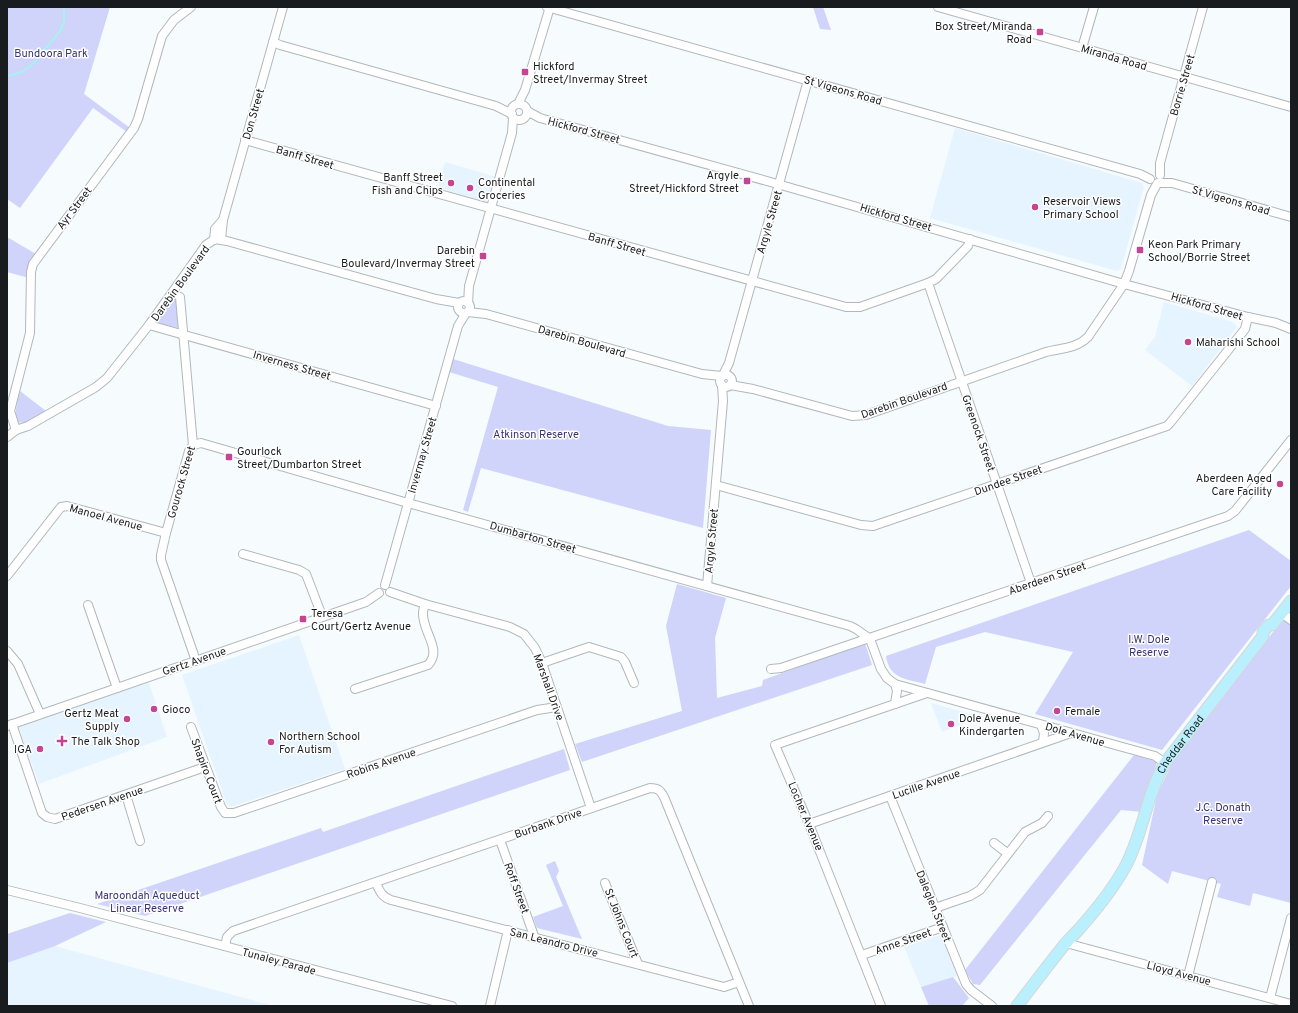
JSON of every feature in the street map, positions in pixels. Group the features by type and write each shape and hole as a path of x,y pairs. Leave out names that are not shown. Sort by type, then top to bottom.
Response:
{"main road":[{"name":"Cheddar Road","path":"1017,1006 1066,943 1083,924 1124,868 1134,850 1155,781 1165,763 1263,636 1263,632 1269,625 1272,625 1287,616 1291,601"}],"street":[{"name":"Ayr Street","path":"16,430 10,411 30,333 31,272 33,264 134,128 138,119 162,36 174,20 191,7"},
{"name":"Don Street","path":"217,240 216,228 223,220 283,7"},
{"name":"St Vigeons Road","path":"549,7 1291,217"},
{"name":"Invermay Street","path":"385,585 512,133 549,7"},
{"name":"Miranda Road","path":"938,7 1291,107"},
{"path":"1082,48 1094,7"},
{"name":"Borrie Street","path":"1124,284 1130,271 1203,7"},
{"name":"Hickford Street","path":"273,42 1124,284 1276,323 1291,329"},
{"name":"Argyle Street","path":"707,586 723,401 729,363 780,185 808,80"},
{"name":"Banff Street","path":"245,140 751,282 846,307 860,307 936,279 968,246 970,239"},
{"name":"Darebin Boulevard","path":"7,437 16,430 31,424 102,383 149,325 206,246 217,240 436,299 852,416 866,415 1073,342 1082,337 1102,316 1124,284"},
{"name":"Greenock Street","path":"928,283 1031,583"},
{"name":"Gourock Street","path":"180,296 193,445 189,452 166,533 161,560 196,661"},
{"name":"Hickford Street","path":"1250,317 1284,330 1291,335"},
{"name":"Dundee Street","path":"716,485 861,525 873,526 1167,426 1245,329 1250,317"},
{"name":"Inverness Street","path":"149,325 436,406"},
{"name":"Aberdeen Street","path":"771,669 781,668 870,639 1228,516 1234,512 1291,440"},
{"name":"Dumbarton Street","path":"193,445 201,443 408,503 850,626 856,628 870,639"},
{"name":"Manoel Avenue","path":"7,576 61,507 67,506 166,533"},
{"path":"243,554 299,570 306,574 322,616"},
{"path":"385,585 389,587 390,592 385,597 379,593 380,587 385,585"},
{"name":"Marshall Drive","path":"390,592 425,604 510,627 524,634 535,648 542,663 591,808"},
{"name":"Gertz Avenue","path":"9,725 366,602 379,593"},
{"path":"356,689 428,665 433,659 434,652 424,623 423,614 425,604"},
{"path":"88,605 117,688"},
{"path":"870,639 881,669 887,678 895,684 897,691 895,704"},
{"path":"542,663 589,647 621,657 625,662 634,683"},
{"path":"7,651 18,664 40,714"},
{"name":"Dole Avenue","path":"895,684 1155,756 1165,763"},
{"name":"Locher Avenue","path":"881,1006 809,824 775,745 927,693"},
{"name":"Robins Avenue","path":"224,813 234,813 556,704"},
{"name":"Pedersen Avenue","path":"9,725 42,813 47,817 55,819 205,767"},
{"path":"1041,725 1044,733 1043,742"},
{"name":"Shapiro Court","path":"191,728 220,807 224,813"},
{"name":"Lucille Avenue","path":"809,824 1071,733"},
{"name":"Burbank Drive","path":"225,946 227,937 233,931 650,788 656,788 661,791 664,796 749,1006"},
{"path":"126,795 140,841"},
{"name":"Daleglen Street","path":"890,796 966,984 971,990 992,1006"},
{"path":"935,908 970,896 980,890 1007,853 1025,832 1042,822 1048,816"},
{"name":"Roff Street","path":"500,840 534,936"},
{"path":"994,843 1007,853"},
{"path":"1188,976 1212,882"},
{"name":"San Leandro Drive","path":"376,883 384,897 724,987 739,982"},
{"name":"St Johns Court","path":"605,883 638,964"},
{"name":"Tunaley Parade","path":"7,890 452,1006"},
{"path":"1270,998 1291,918"},
{"name":"Anne Street","path":"862,955 943,927"},
{"path":"490,1006 508,930"},
{"name":"Lloyd Avenue","path":"1066,943 1291,1004"}],"shaded area":[{"name":"Reservoir Views Primary School","path":"955,128 1142,183 1144,187 1121,269 1117,271 930,218"},
{"path":"445,162 496,177 489,205 437,191"},
{"name":"Maharishi School","path":"1164,302 1233,322 1237,327 1192,386 1145,350 1155,337"},
{"name":"Northern School For Autism","path":"299,635 345,769 231,807 227,805 182,675"},
{"path":"148,680 167,737 39,784 18,726"},
{"name":"Dole Avenue Kindergarten","path":"931,703 982,717 942,732"},
{"path":"940,935 943,937 957,971 957,976 921,987 904,947"},
{"path":"55,946 273,1006 7,1006 7,963"}],"green space":[{"name":"Bundoora Park","path":"7,7 110,7 84,94 130,128 127,132 93,108 20,208 7,199"},
{"path":"813,7 823,7 831,30 820,29"},
{"path":"7,237 36,254 29,278 7,272"},
{"path":"176,292 178,328 154,322"},
{"name":"Atkinson Reserve","path":"453,359 668,426 711,430 703,528 481,468 468,512 463,510 498,387 449,372"},
{"path":"20,391 46,411 26,422 21,423 17,421 16,411"},
{"name":"I.W. Dole Reserve","path":"1249,530 1291,561 1291,586 1162,750 1035,714 1073,652 985,632 936,647 925,684 900,677 895,674 888,664 886,656"},
{"path":"677,584 726,598 715,638 717,698 762,686 763,680 865,643 872,665 582,762 575,744 682,711 666,626"},
{"name":"J.C. Donath Reserve","path":"1284,618 1291,624 1291,903 1253,893 1250,906 1217,897 1221,884 1172,871 1168,884 1142,865 1157,795 1175,757"},
{"name":"Maroondah Aqueduct Linear Reserve","path":"564,749 570,770 145,916 97,904 321,828 323,832"},
{"path":"1134,755 1157,762 1142,812 1121,810 980,985 973,984 965,970"},
{"path":"555,861 559,871 556,877 582,939 537,928 533,917 563,906 546,865"},
{"name":"Maroondah Aqueduct Linear Reserve","path":"70,913 106,922 55,946 7,963 7,934"},
{"path":"953,977 969,998 962,1006 929,1006 921,987"}],"waterway":[{"path":"7,76 22,72 33,64 60,31 64,22 64,7"}],"place":[{"name":"Box Street/Miranda Road","path":"1040,32"},
{"name":"Hickford Street/Invermay Street","path":"525,72"},
{"name":"Argyle Street/Hickford Street","path":"747,181"},
{"name":"Banff Street Fish and Chips","path":"451,183"},
{"name":"Continental Groceries","path":"470,188"},
{"name":"Reservoir Views Primary School","path":"1035,207"},
{"name":"Keon Park Primary School/Borrie Street","path":"1140,250"},
{"name":"Darebin Boulevard/Invermay Street","path":"483,256"},
{"name":"Maharishi School","path":"1188,342"},
{"name":"Gourlock Street/Dumbarton Street","path":"229,457"},
{"name":"Aberdeen Aged Care Facility","path":"1280,484"},
{"name":"Teresa Court/Gertz Avenue","path":"303,619"},
{"name":"Gioco","path":"154,709"},
{"name":"Female","path":"1057,711"},
{"name":"Gertz Meat Supply","path":"127,719"},
{"name":"Dole Avenue Kindergarten","path":"951,724"},
{"name":"The Talk Shop","path":"62,741"},
{"name":"Northern School For Autism","path":"271,742"},
{"name":"IGA","path":"40,749"}]}
